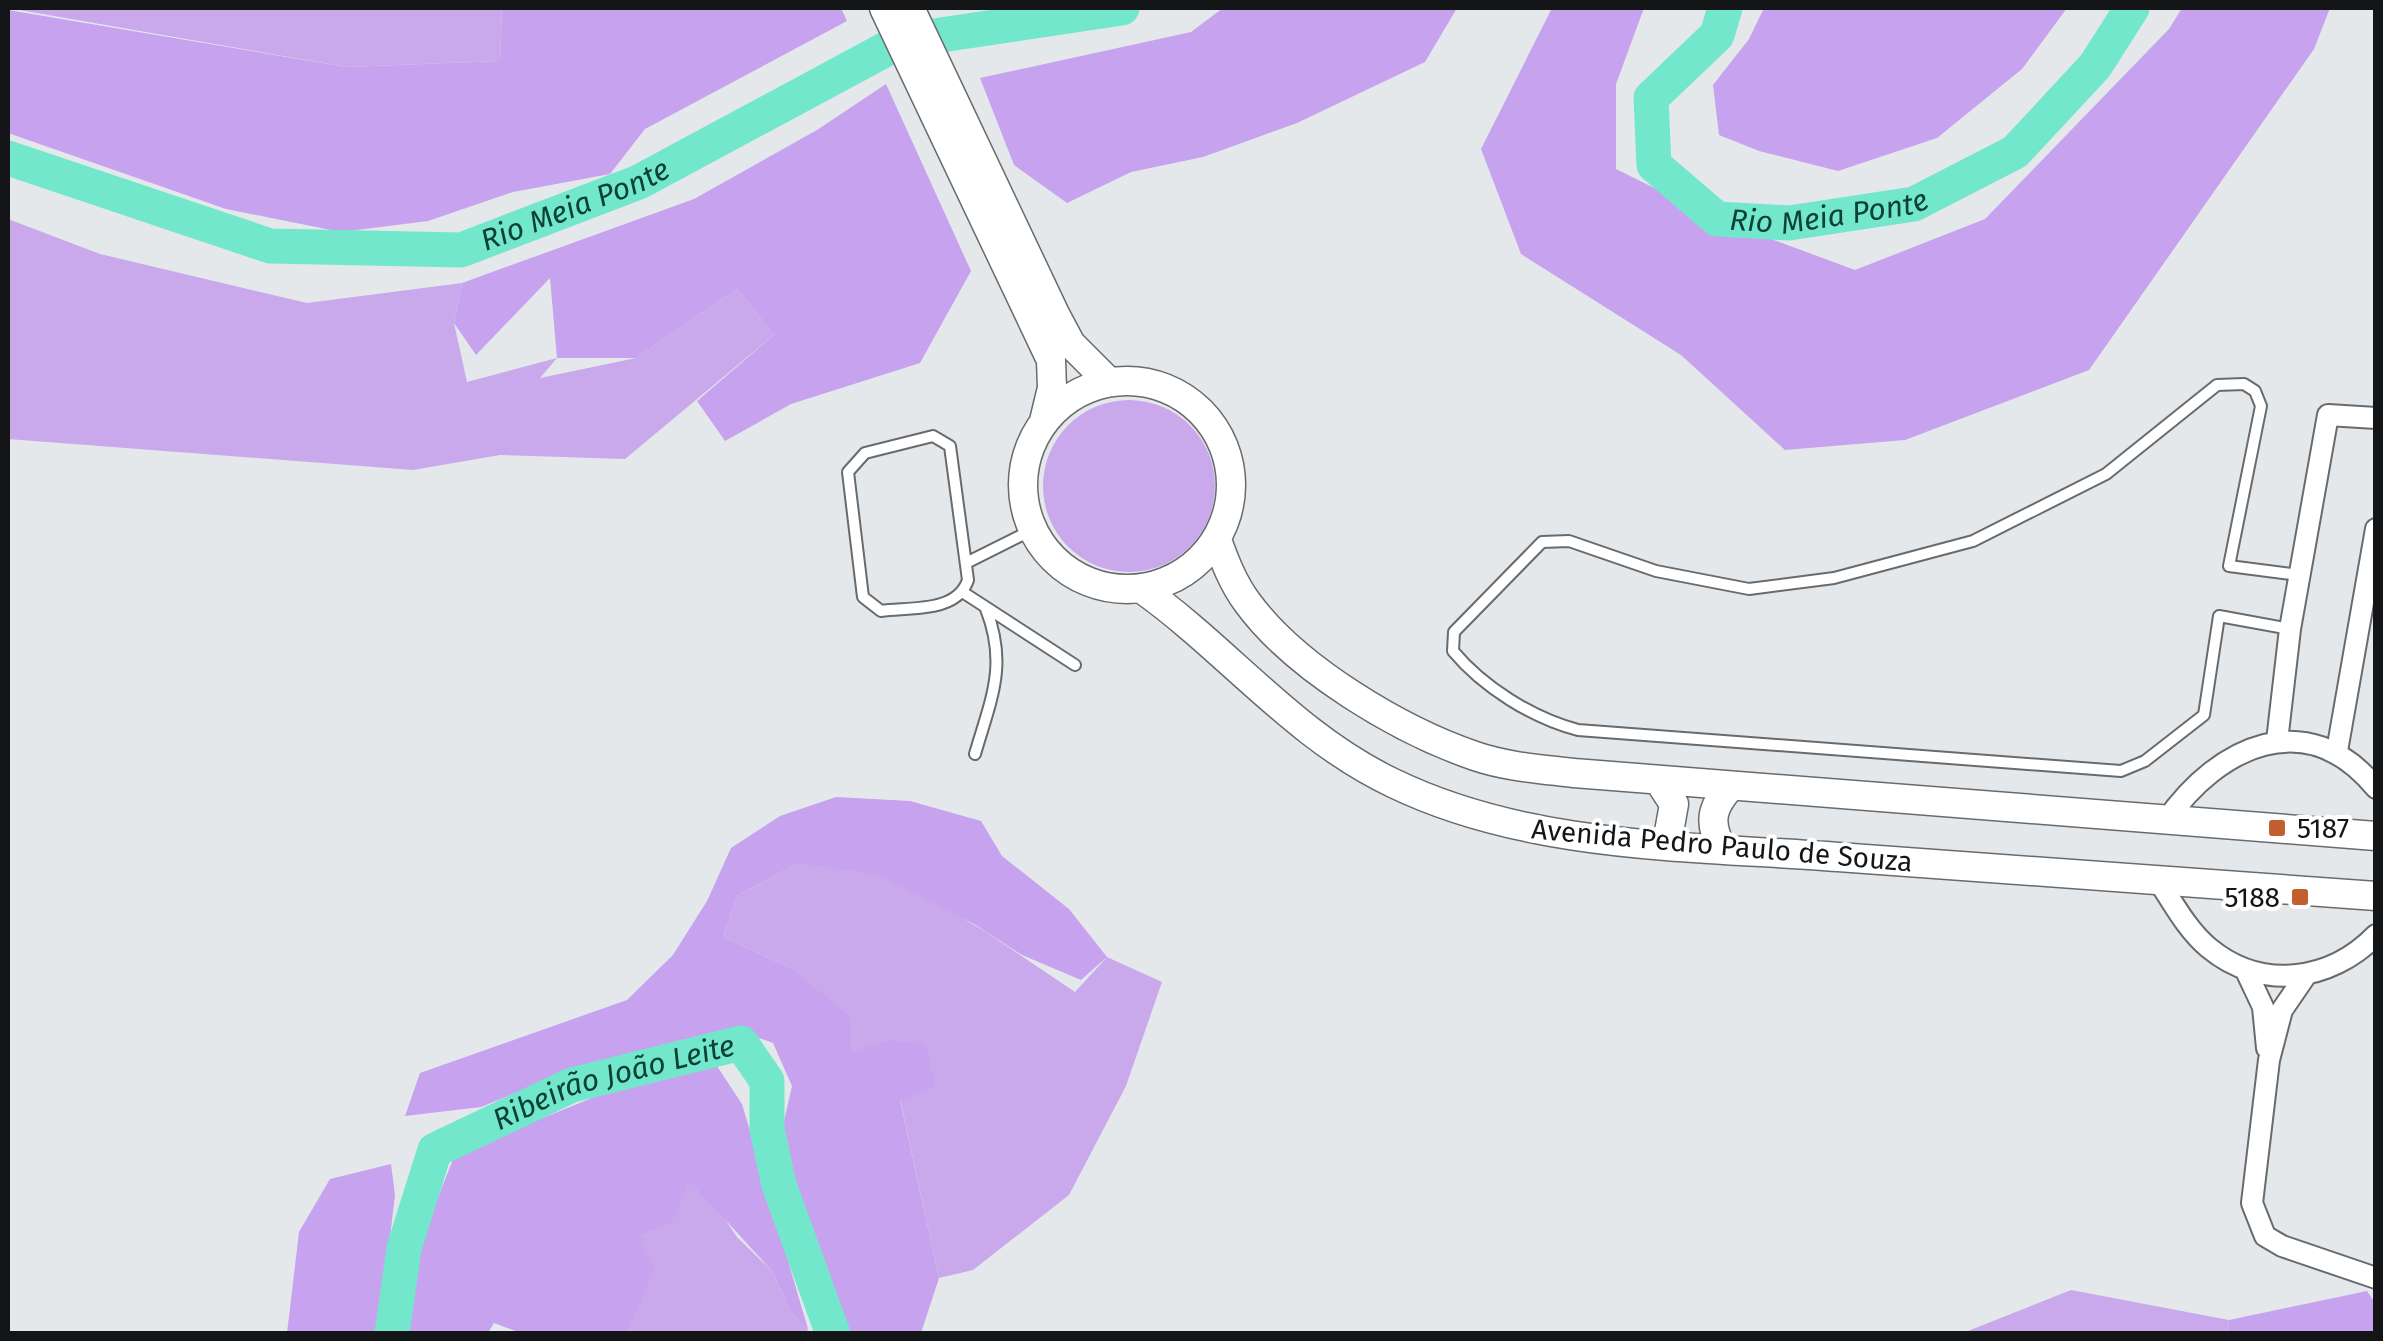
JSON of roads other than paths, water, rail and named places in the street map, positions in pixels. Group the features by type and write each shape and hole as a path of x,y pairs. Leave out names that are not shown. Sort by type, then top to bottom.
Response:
{"main road":[{"path":"884,8 936,90 1055,314 1078,352 1108,382"},
{"path":"910,8 936,90 1051,360 1052,388 1044,421 1030,446 1023,474 1024,502 1032,530 1048,554 1068,573 1094,585 1142,589 1177,578 1217,540 1232,489 1229,462 1213,426 1185,397 1135,380 1108,382 1073,396 1044,421"},
{"path":"1217,540 1232,580 1266,624 1388,716 1476,756 1516,766 1659,781 2376,836"},
{"name":"Avenida Pedro Paulo de Souza","path":"1142,589 1180,616 1289,718 1389,782 1490,820 1660,843 2376,896"},
{"path":"1659,781 1674,804 1670,832 1660,843"},
{"path":"1722,848 1712,818 1716,803 1731,786"}],"street":[{"path":"2276,741 2298,575 2328,416 2376,418"},
{"path":"2337,752 2376,528"},
{"path":"2166,821 2184,795 2211,770 2239,753 2276,741 2305,741 2337,752 2376,788"},
{"path":"2158,880 2208,948 2246,971 2277,978 2306,975 2341,962 2376,935"},
{"path":"2246,971 2263,1008 2268,1060"},
{"path":"2306,975 2282,1010 2268,1060 2252,1202 2256,1222 2265,1236 2282,1246 2376,1278"}],"lane":[{"path":"2290,629 2219,616 2204,715 2145,761 2122,771 1578,730 1545,721 1467,668 1453,651 1454,632 1542,542 1569,540 1656,570 1750,589 1834,578 1973,540 2106,474 2217,385 2244,384 2256,391 2262,406 2228,566 2298,575"},
{"path":"933,436 942,438 950,446 966,564 964,593 952,602 880,610 871,607 862,597 850,465 864,453 933,436"},
{"path":"966,564 1032,530"},
{"path":"964,593 1075,665"},
{"path":"975,754 998,675 998,641 986,609"}],"waterway":[{"name":"Rio Meia Ponte","path":"8,158 270,246 461,250 639,182 901,41 1122,8"},
{"name":"Rio Meia Ponte","path":"1725,8 1717,35 1651,98 1654,165 1717,219 1789,223 1914,204 2015,152 2095,66 2132,8"},
{"name":"Ribeirão João Leite","path":"392,1334 404,1248 435,1150 572,1085 741,1043 767,1081 767,1129 779,1185 833,1334"}],"place":[{"name":"5187","path":"2277,828"},
{"name":"5188","path":"2300,897"}]}
